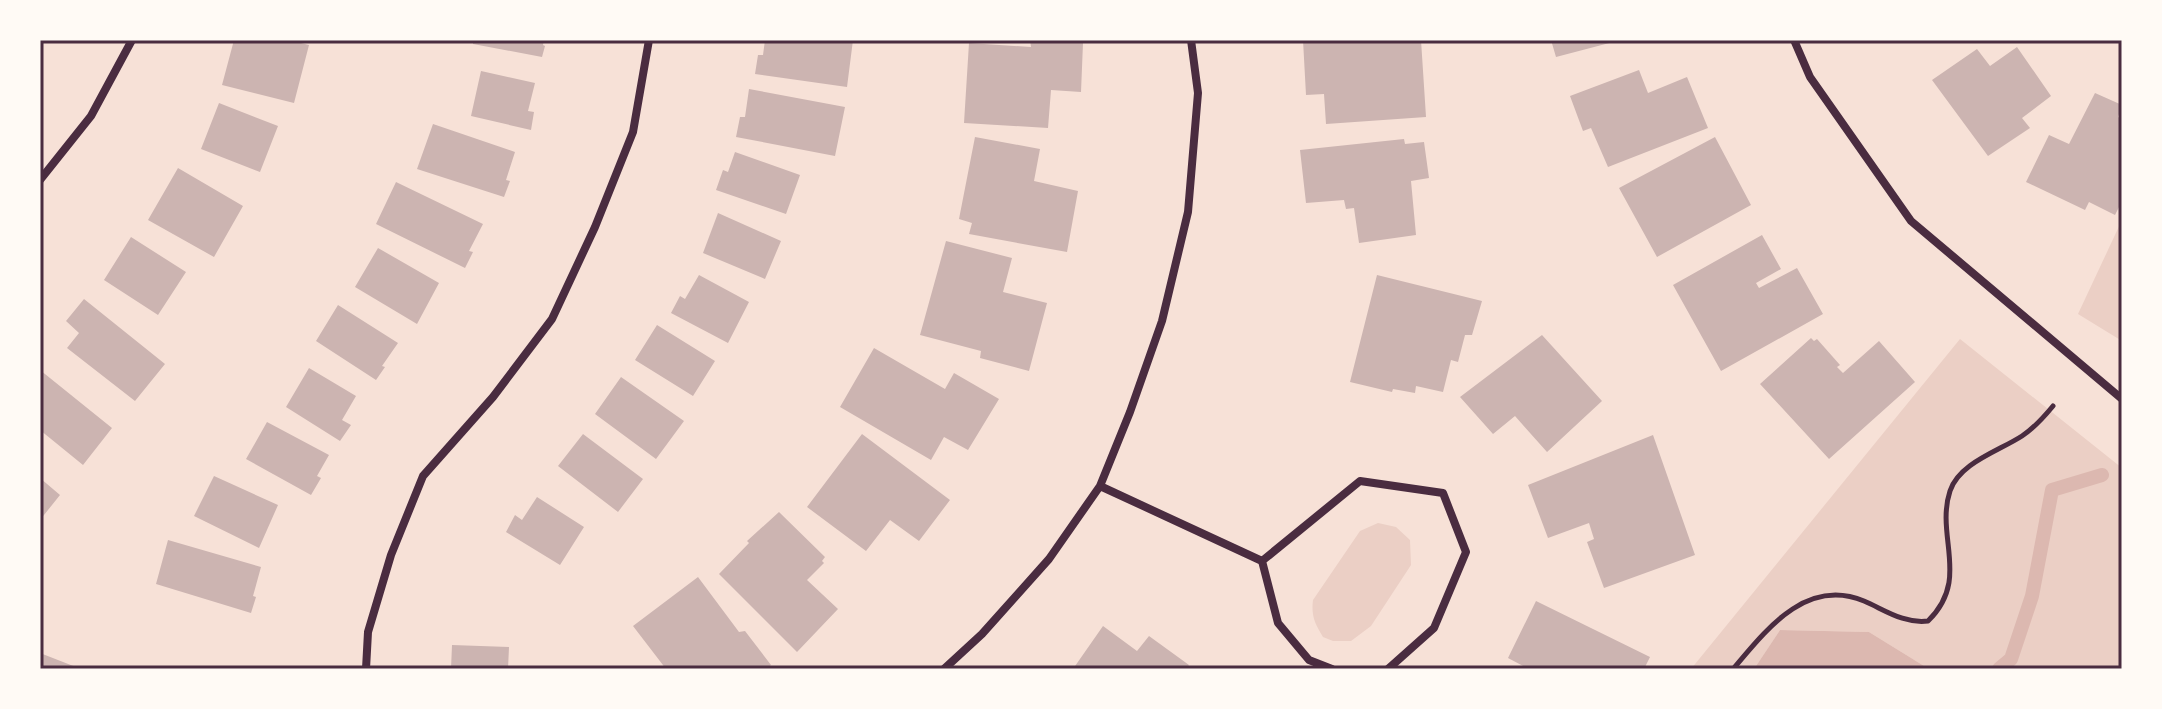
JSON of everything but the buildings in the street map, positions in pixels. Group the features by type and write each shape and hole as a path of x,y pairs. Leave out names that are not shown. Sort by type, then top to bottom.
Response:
{"street":[{"path":"40,180 91,116 132,40"},
{"path":"366,669 368,632 391,555 423,476 493,397 552,319 595,227 633,132 649,40"},
{"path":"944,669 982,634 1049,559 1100,486 1162,321 1188,212 1198,93 1191,40"},
{"path":"1794,40 1810,77 1911,221 2122,399"},
{"path":"1262,561 1360,481 1443,493 1466,552 1434,628 1388,669"},
{"path":"1100,486 1262,561"},
{"path":"1262,561 1278,623 1309,660 1332,669"}],"path":[{"path":"1733,669 1779,619 1814,598 1841,595 1861,600 1909,621 1928,621 1943,602 1951,577 1948,506 1958,475 2026,434 2053,406"}],"shaded area":[{"path":"2122,220 2122,341 2078,314"},
{"path":"1960,339 2122,468 2122,669 1929,669 1869,632 1780,630 1754,669 1691,669"},
{"path":"1378,523 1396,527 1410,540 1411,565 1371,626 1351,641 1333,641 1323,637 1314,620 1313,600 1360,531"},
{"path":"1780,630 1869,632 1929,669 1754,669"}],"waterway":[{"path":"1999,669 2011,659 2032,596 2052,490 2102,475"}]}
